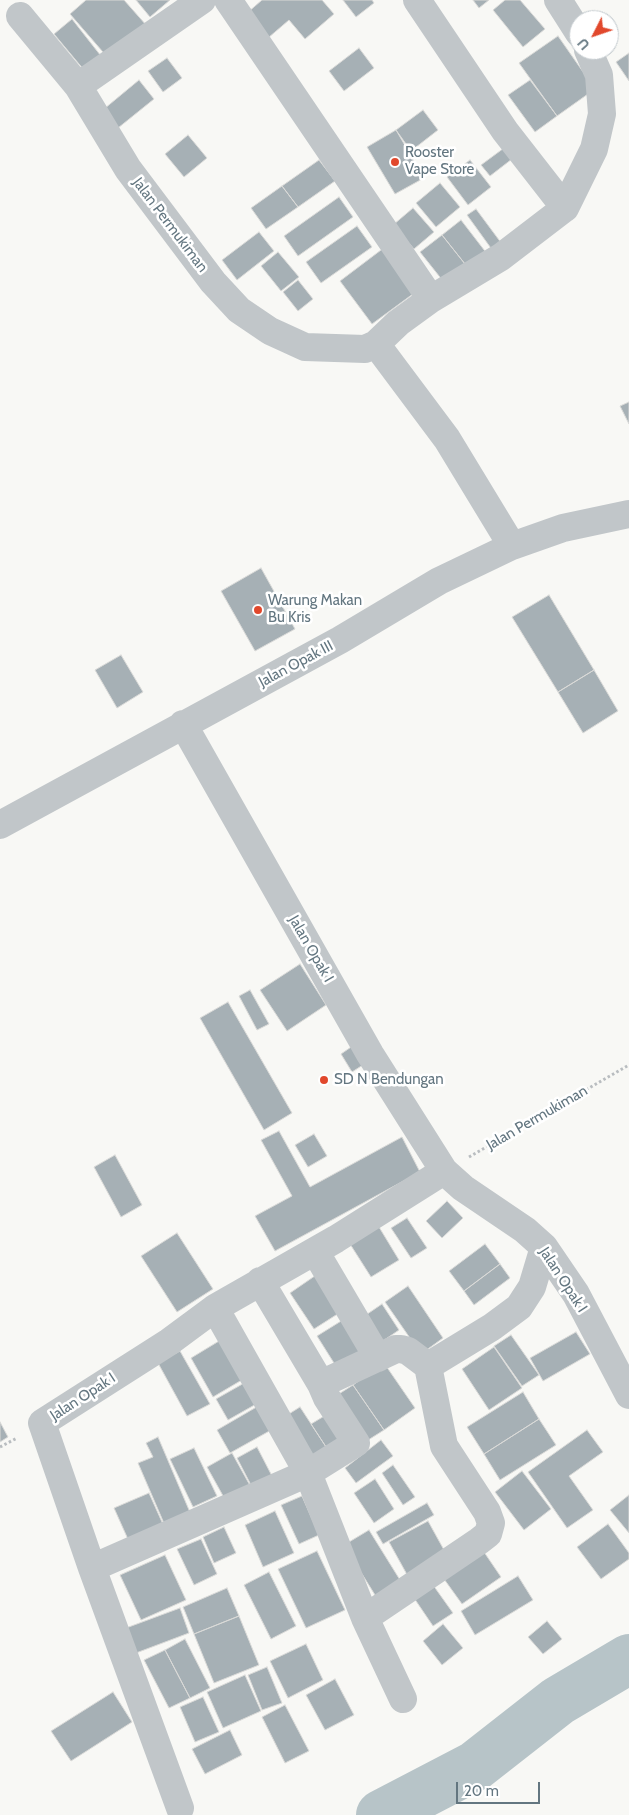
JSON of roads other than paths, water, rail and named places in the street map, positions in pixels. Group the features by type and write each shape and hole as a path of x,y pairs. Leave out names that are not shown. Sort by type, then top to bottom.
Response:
{"street":[{"path":"78,86 202,0"},
{"path":"228,0 431,299"},
{"path":"416,0 505,131 565,208"},
{"path":"558,0 569,17"},
{"name":"Jalan Permukiman","path":"20,16 78,86 128,169 213,282 239,310 270,331 305,347 365,349 376,344"},
{"path":"512,546 447,439 376,344 398,323 431,299 501,257 565,208 594,149 602,114 599,75 592,60"},
{"name":"Jalan Opak III","path":"0,825 340,640 438,581 512,546 563,528 629,514"},
{"name":"Jalan Opak I","path":"183,724 370,1054 444,1171 463,1188 524,1230 544,1248 576,1294 629,1395"},
{"name":"Jalan Opak I","path":"180,1808 92,1568 42,1423 169,1342 215,1308 315,1251 444,1171"},
{"path":"428,1366 492,1328 519,1307 532,1287 544,1248"},
{"path":"315,1251 378,1358"},
{"path":"92,1568 308,1474 356,1444 327,1398 321,1384 260,1281"},
{"path":"215,1308 308,1474 365,1618 403,1700"},
{"path":"321,1384 401,1348 428,1366 444,1446 487,1512 491,1523 488,1534 479,1541 365,1618"}],"waterway":[{"path":"381,1815 475,1766 558,1701 629,1659"}],"place":[{"name":"Rooster Vape Store","path":"395,162"},
{"name":"Warung Makan Bu Kris","path":"258,610"},
{"name":"SD N Bendungan","path":"324,1080"}]}
